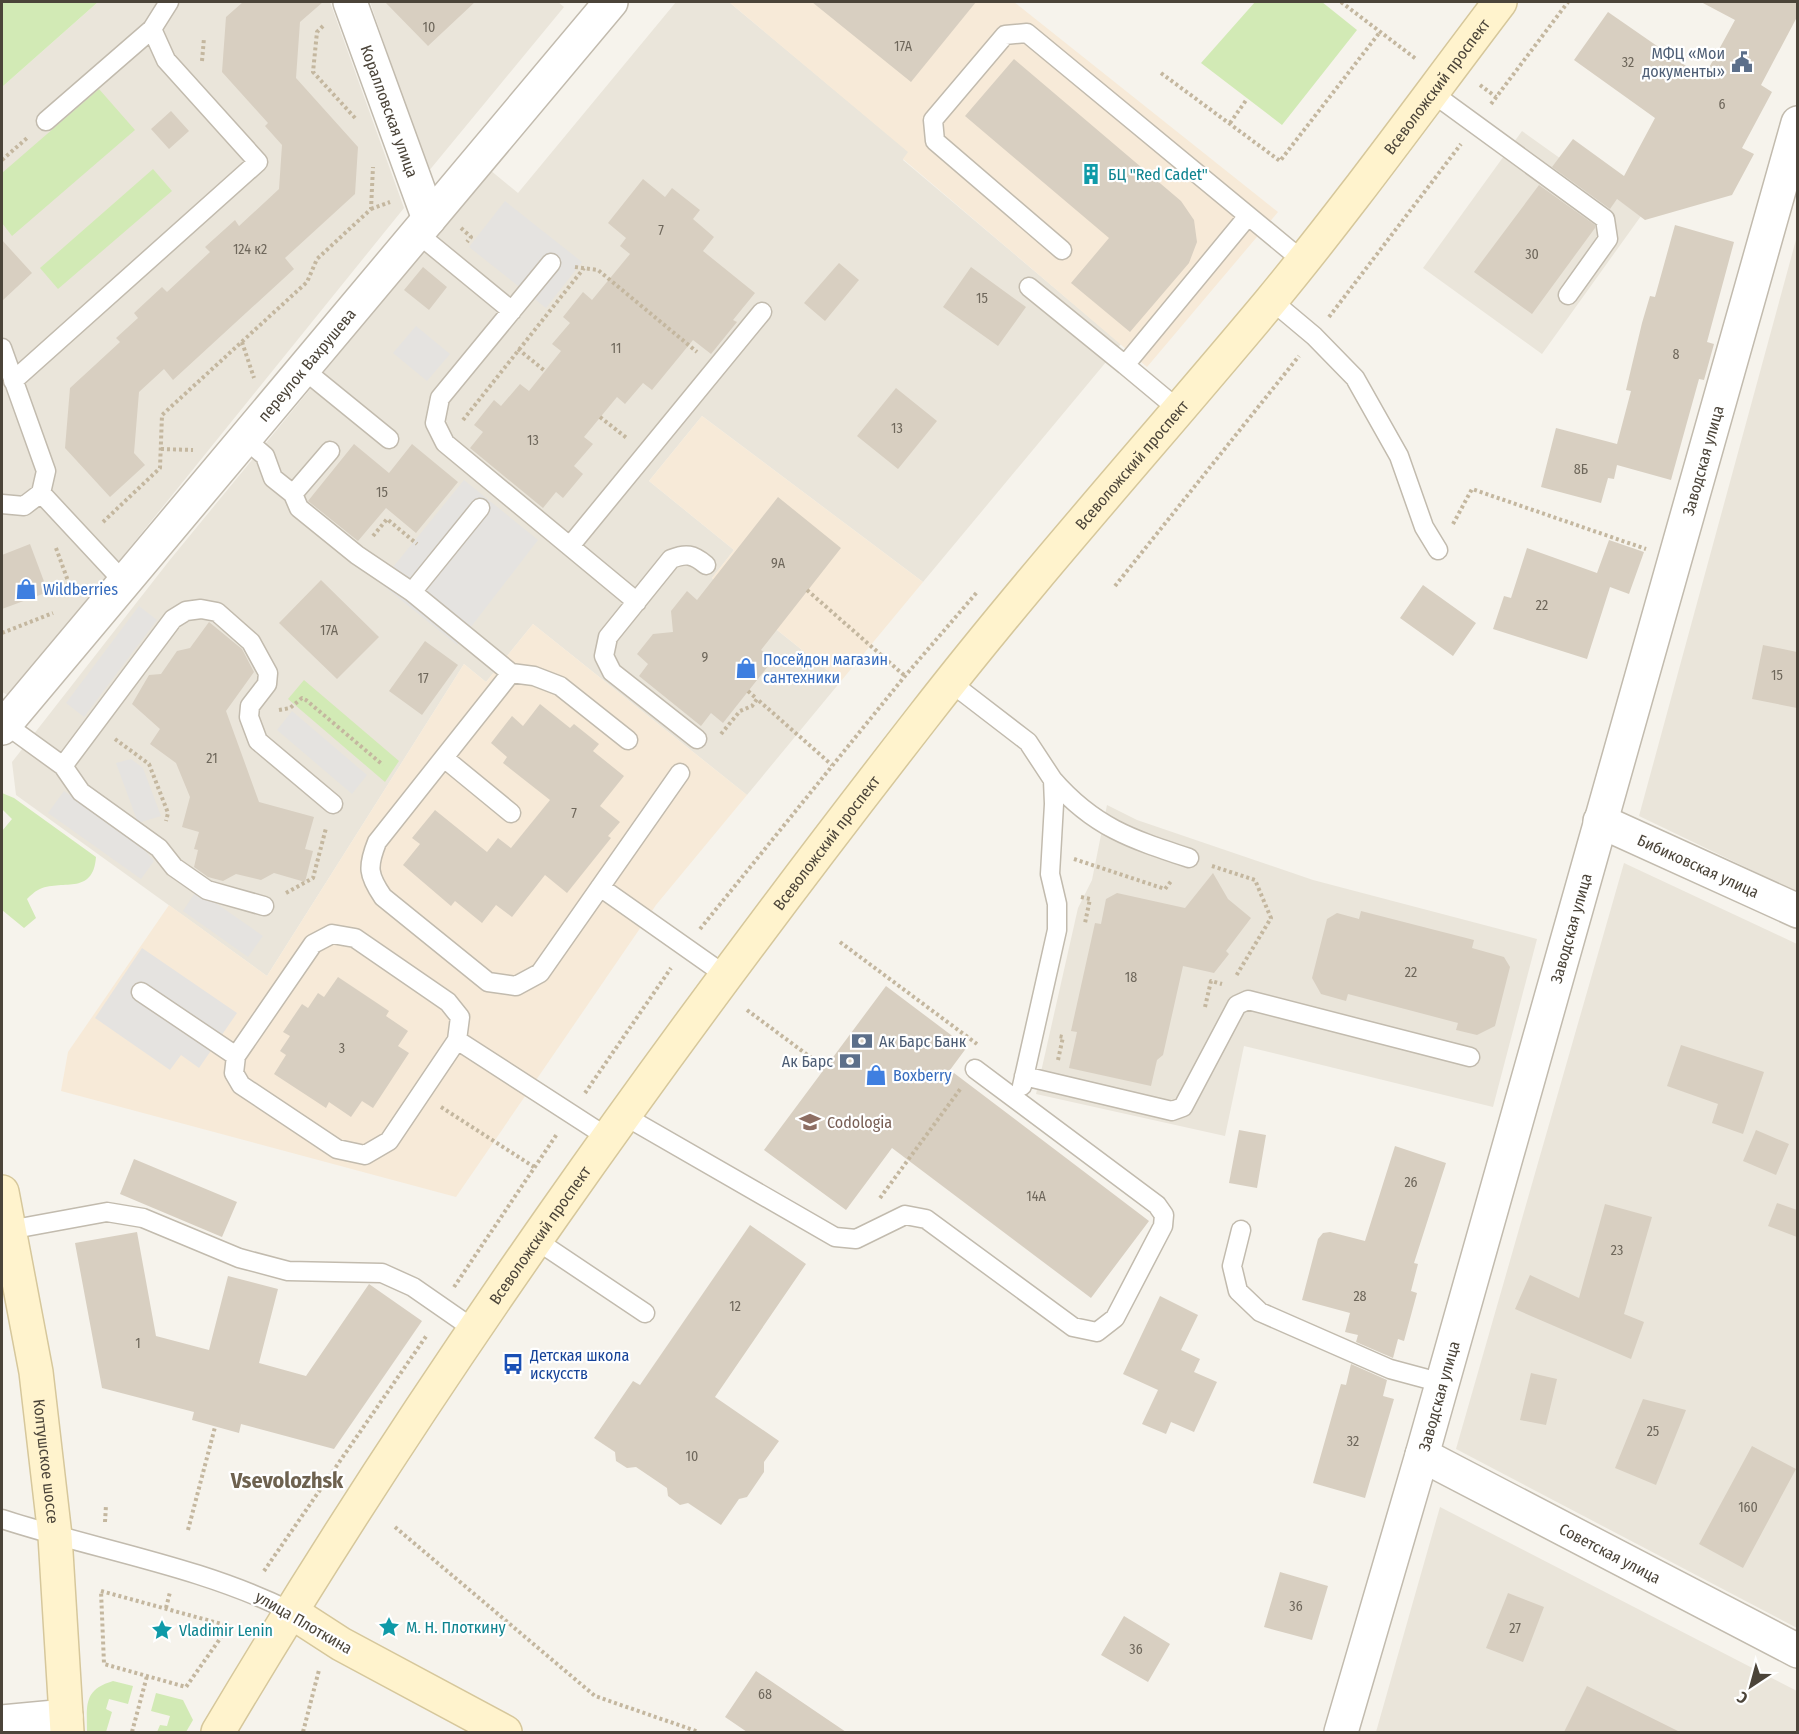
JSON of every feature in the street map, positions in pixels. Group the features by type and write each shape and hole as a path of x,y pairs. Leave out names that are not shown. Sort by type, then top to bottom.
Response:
{"street":[{"name":"переулок Вахрушева","path":"3,726 611,2"},
{"name":"Всеволожский проспект","path":"218,1732 290,1611 475,1330 615,1126 725,975 950,682 1303,261 1500,2"},
{"name":"Коралловская улица","path":"340,11 423,226"},
{"name":"Заводская улица","path":"1341,1732 1422,1455 1675,559 1793,157 1797,123"},
{"name":"Бибиковская улица","path":"1600,821 1797,911"},
{"name":"Колтушское шоссе","path":"2,1192 36,1372 55,1536 66,1724"},
{"name":"Советская улица","path":"1422,1455 1797,1651"},
{"name":"улица Плоткина","path":"290,1611 341,1644 505,1732"},
{"path":"2,1722 66,1724"}],"lane":[{"path":"46,121 152,29 169,2"},
{"path":"13,381 258,162 166,60 152,29"},
{"path":"1062,250 935,141 933,120 1005,35 1027,33 1303,261"},
{"path":"1431,92 1605,219 1608,239 1568,295"},
{"path":"1125,366 1248,216"},
{"path":"423,226 512,310"},
{"path":"551,262 440,398 435,423 445,443 637,602"},
{"path":"1029,287 1179,410"},
{"path":"1271,300 1314,336 1355,378 1399,456 1424,527 1438,550"},
{"path":"570,546 762,312"},
{"path":"2,348 46,471 41,493 24,506 2,504"},
{"path":"303,369 388,439"},
{"path":"245,439 265,456 273,478 293,494 299,508 357,555 412,592 511,674 534,676 560,686 628,740"},
{"path":"293,494 330,451"},
{"path":"41,493 124,582"},
{"path":"412,592 480,508"},
{"path":"697,739 612,672 604,656 608,637 670,559 683,554 695,556 706,565"},
{"path":"63,766 173,619 194,610 217,612 251,642 268,673 267,684 250,706 249,717 258,741 333,804"},
{"path":"511,674 376,842 369,861 371,881 383,897 488,982 516,986 540,972 680,773"},
{"path":"950,682 1028,742 1053,780 1074,804 1103,824 1131,839 1189,858"},
{"path":"3,726 63,766 81,792 159,848 174,867 207,890 264,906"},
{"path":"444,758 511,813"},
{"path":"1018,1101 1057,930 1057,904 1050,874 1053,780"},
{"path":"600,887 725,975"},
{"path":"332,934 355,938 448,1002 460,1017 457,1040 389,1141 365,1155 337,1149 241,1085 234,1072 236,1056 313,944 332,934"},
{"path":"141,992 236,1056"},
{"path":"1024,1076 1172,1111 1183,1107 1237,1005 1248,1000 1470,1057"},
{"path":"457,1040 615,1126 835,1237 856,1239 905,1215 926,1219 1073,1327 1097,1332 1115,1318 1163,1226 1164,1215 1157,1205 975,1069"},
{"path":"9,1230 107,1212 143,1218 239,1258 288,1271 382,1274 413,1287 475,1330"},
{"path":"1241,1230 1232,1266 1238,1291 1260,1312 1390,1369 1442,1383"},
{"path":"536,1240 645,1313"},
{"name":"улица Плоткина","path":"2,1519 250,1591 290,1611"}],"path":[{"path":"1341,2 1416,59"},
{"path":"1115,586 1314,336 1568,2"},
{"path":"340,11 317,32 314,72 358,122"},
{"path":"1161,72 1280,161 1380,32"},
{"path":"202,61 204,38"},
{"path":"1478,83 1496,97"},
{"path":"1230,123 1247,99"},
{"path":"2,160 46,121"},
{"path":"61,561 160,468 162,415 307,282 317,259 371,209 374,166"},
{"path":"551,262 598,270 717,367"},
{"path":"445,443 584,268"},
{"path":"496,331 545,371"},
{"path":"242,342 256,384"},
{"path":"600,417 646,454"},
{"path":"161,449 203,450"},
{"path":"1438,550 1472,489 1675,559"},
{"path":"357,555 387,519 438,560"},
{"path":"807,590 905,676"},
{"path":"2,633 55,612"},
{"path":"748,691 832,765"},
{"path":"697,739 711,738 715,742 740,711 752,706 757,699"},
{"path":"290,708 297,700 306,700 383,765"},
{"path":"94,724 149,764 168,813 159,848"},
{"path":"264,906 313,878 333,804"},
{"path":"1052,852 1165,889 1189,858 1255,880 1271,918 1230,986 1211,981 1203,1016"},
{"path":"1081,897 1090,899 1085,923"},
{"path":"840,942 988,1052 908,1160"},
{"path":"747,1010 825,1068"},
{"path":"421,1094 534,1167"},
{"path":"188,1530 215,1427"},
{"path":"395,1527 595,1696 699,1732"},
{"path":"166,1608 171,1588"},
{"path":"101,1591 166,1608 230,1626 186,1687 104,1664 101,1591"},
{"path":"303,1732 319,1670"},
{"path":"132,1732 147,1676"}],"shaded area":[{"path":"98,2 330,2 404,208 10,696 2,692 2,87"},
{"path":"370,2 558,2 564,7 428,172"},
{"path":"676,2 729,2 909,152 903,160 1121,344 923,582 702,416 649,481 734,550 712,578 841,681 747,795 533,624 486,682 464,664 267,976 16,795 12,762 169,561 490,170 518,193"},
{"path":"729,2 1014,2 1278,212 1147,367 903,159 908,152"},
{"path":"1522,131 1641,216 1542,354 1423,268"},
{"path":"505,201 582,262 546,308 469,247"},
{"path":"1797,236 1797,892 1639,816"},
{"path":"416,326 450,354 427,381 393,353"},
{"path":"702,416 923,582 841,681 712,578 734,550 649,481"},
{"path":"464,480 538,540 457,645 380,583"},
{"path":"139,606 157,620 84,717 66,703"},
{"path":"533,624 747,795 656,905 456,1197 61,1091 68,1052 169,905 267,976 464,664 486,682"},
{"path":"292,711 367,775 352,794 277,730"},
{"path":"131,759 143,768 161,816 138,823 116,763"},
{"path":"64,791 141,846 154,861 141,879 48,813"},
{"path":"1107,805 1137,820 1313,880 1537,939 1493,1107 1244,1046 1225,1136 1036,1094 1078,908 1092,880"},
{"path":"1624,863 1797,944 1797,1628 1456,1449"},
{"path":"197,890 263,936 248,957 183,911"},
{"path":"142,948 237,1013 199,1068 181,1055 170,1070 95,1018"},
{"path":"1440,1507 1797,1691 1797,1732 1376,1732"}],"green space":[{"path":"2,2 98,2 2,87"},
{"path":"1255,2 1322,2 1357,30 1282,125 1201,63"},
{"path":"99,89 135,130 12,236 2,223 2,173"},
{"path":"153,169 172,191 58,289 40,268"},
{"path":"304,680 399,761 385,782 288,699"},
{"path":"2,793 14,798 96,857 94,869 82,882 47,887 28,898 36,918 24,928 2,910 2,831 12,819 2,809"},
{"path":"113,1681 133,1686 128,1704 109,1699 106,1709 112,1712 106,1732 87,1732 87,1706 92,1694 96,1689"},
{"path":"156,1693 183,1700 193,1720 186,1732 157,1732 160,1725 167,1726 170,1716 151,1711"}],"building":[{"path":"243,2 323,2 300,22 296,78 358,147 355,194 285,258 294,269 173,380 164,369 139,392 134,453 145,465 110,497 65,448 70,388 120,342 116,338 138,318 134,313 162,287 167,292 210,252 205,247 235,220 239,226 279,189 282,145 265,126 268,123 222,72 226,17"},
{"path":"385,2 475,2 428,46"},
{"path":"812,2 976,2 911,82"},
{"path":"1701,2 1797,2 1797,17 1761,85 1772,92 1742,148 1754,154 1732,195 1645,220 1617,199 1610,209 1552,167 1573,139 1624,176 1655,118 1574,60 1608,12 1696,73 1697,70 1705,75 1735,20"},
{"name":"БЦ \"Red Cadet\"","path":"1014,59 1181,201 1194,220 1197,242 1189,263 1130,332 1071,283 1109,238 965,116"},
{"path":"171,111 189,131 169,149 151,129"},
{"path":"643,179 665,197 672,188 700,210 693,219 714,237 703,251 755,293 733,320 737,322 711,354 693,340 652,390 643,383 625,404 617,397 584,437 593,444 574,466 583,474 563,498 556,492 543,508 470,448 483,432 474,425 494,400 501,406 520,384 529,391 561,351 552,344 570,323 563,317 583,292 592,300 630,254 620,246 626,238 608,223"},
{"path":"1539,185 1595,225 1595,228 1532,314 1474,272"},
{"path":"1675,225 1734,242 1707,342 1714,344 1704,380 1699,379 1671,480 1617,465 1614,479 1608,478 1601,503 1541,487 1556,428 1617,444 1631,391 1626,390 1642,323 1650,296 1655,297"},
{"path":"2,240 32,273 2,301"},
{"path":"839,263 859,280 825,321 804,303"},
{"path":"423,267 447,287 429,310 404,290"},
{"path":"971,267 1026,307 998,346 943,307"},
{"path":"896,388 937,421 898,469 857,436"},
{"path":"354,444 389,473 412,444 458,482 416,533 386,508 358,541 308,501"},
{"path":"778,497 841,548 761,650 773,660 723,723 711,713 701,726 639,676 648,664 637,654 653,634 673,632 671,611 687,591 697,600"},
{"path":"1609,540 1644,552 1629,594 1610,587 1587,659 1493,629 1504,596 1511,598 1527,548 1597,573"},
{"path":"30,544 48,592 2,609 2,555"},
{"path":"321,580 379,637 337,679 279,623"},
{"path":"1423,585 1476,623 1453,656 1400,618"},
{"path":"209,622 242,649 254,672 226,711 259,802 314,817 305,849 313,851 305,882 274,873 261,880 236,874 223,881 208,877 194,867 198,850 194,849 199,832 182,827 190,797 176,763 150,744 160,729 132,704 149,675 161,674 177,651 190,648"},
{"path":"425,641 458,665 422,715 389,691"},
{"path":"1763,645 1797,652 1797,708 1752,699"},
{"path":"540,704 570,728 574,724 599,744 593,751 624,776 600,806 620,822 608,836 611,838 567,893 545,875 512,917 496,905 482,923 455,901 451,906 403,865 420,844 412,838 435,810 487,852 498,838 511,848 550,800 503,763 507,757 491,743 512,716 523,726"},
{"path":"1213,873 1228,899 1251,918 1226,951 1229,954 1214,973 1183,966 1163,1055 1157,1060 1151,1086 1069,1068 1077,1032 1071,1031 1095,923 1101,924 1106,899 1117,893 1185,908"},
{"path":"1361,911 1474,940 1472,948 1504,957 1510,967 1495,1026 1477,1035 1456,1030 1458,1023 1348,994 1346,1001 1321,994 1312,978 1327,919 1337,913 1359,919"},
{"path":"338,977 389,1011 386,1016 408,1031 398,1046 409,1053 373,1108 362,1101 351,1117 329,1102 326,1108 274,1074 286,1055 280,1051 290,1036 283,1032 302,1004 308,1008 318,993 324,997"},
{"path":"886,986 967,1047 950,1070 1149,1221 1091,1298 892,1148 846,1210 764,1150"},
{"path":"1681,1045 1764,1072 1743,1134 1712,1123 1718,1104 1667,1086"},
{"path":"1239,1130 1266,1135 1257,1188 1229,1183"},
{"path":"1756,1130 1789,1144 1776,1175 1743,1161"},
{"path":"1395,1146 1446,1163 1414,1263 1418,1264 1411,1291 1417,1293 1404,1341 1398,1339 1393,1358 1356,1342 1358,1335 1345,1332 1350,1313 1302,1300 1318,1239 1323,1233 1330,1232 1365,1241"},
{"path":"134,1159 237,1202 222,1237 120,1194"},
{"path":"1777,1203 1797,1210 1797,1237 1768,1226"},
{"path":"1605,1204 1652,1217 1624,1314 1644,1322 1631,1359 1515,1309 1530,1275 1579,1298"},
{"path":"750,1225 806,1264 715,1397 779,1441 764,1462 764,1472 747,1497 739,1499 721,1525 688,1503 680,1505 668,1496 667,1488 636,1467 627,1468 616,1461 615,1452 594,1438 633,1381 640,1385"},
{"path":"137,1232 156,1336 209,1350 228,1276 278,1289 259,1363 306,1376 369,1284 422,1321 334,1449 241,1424 239,1433 192,1420 194,1412 102,1388 75,1243"},
{"path":"1160,1296 1198,1315 1181,1350 1200,1359 1194,1372 1217,1382 1194,1432 1171,1422 1166,1434 1142,1424 1158,1390 1123,1374"},
{"path":"1351,1364 1387,1380 1383,1396 1394,1399 1365,1498 1313,1483 1341,1384 1346,1385"},
{"path":"1531,1373 1557,1379 1546,1425 1520,1420"},
{"path":"1643,1399 1686,1410 1656,1485 1615,1468"},
{"path":"1752,1446 1796,1469 1743,1568 1699,1544"},
{"path":"1280,1572 1328,1586 1312,1640 1264,1627"},
{"path":"1508,1593 1544,1607 1523,1662 1486,1648"},
{"path":"1124,1616 1170,1644 1148,1682 1101,1655"},
{"path":"756,1671 846,1732 747,1732 725,1717"},
{"path":"1587,1686 1680,1732 1564,1732"}],"place":[{"name":"МФЦ «Мои документы»","path":"1742,62"},
{"name":"БЦ \"Red Cadet\"","path":"1091,174"},
{"name":"Wildberries","path":"26,589"},
{"name":"Посейдон магазин сантехники","path":"746,668"},
{"name":"Ак Барс Банк","path":"862,1041"},
{"name":"Ак Барс","path":"850,1061"},
{"name":"Boxberry","path":"876,1075"},
{"name":"Codologia","path":"810,1122"},
{"name":"Детская школа искусств","path":"513,1364"},
{"name":"М. Н. Плоткину","path":"389,1627"},
{"name":"Vladimir Lenin","path":"162,1630"}],"district":[{"name":"Vsevolozhsk","path":"287,1480"}]}
